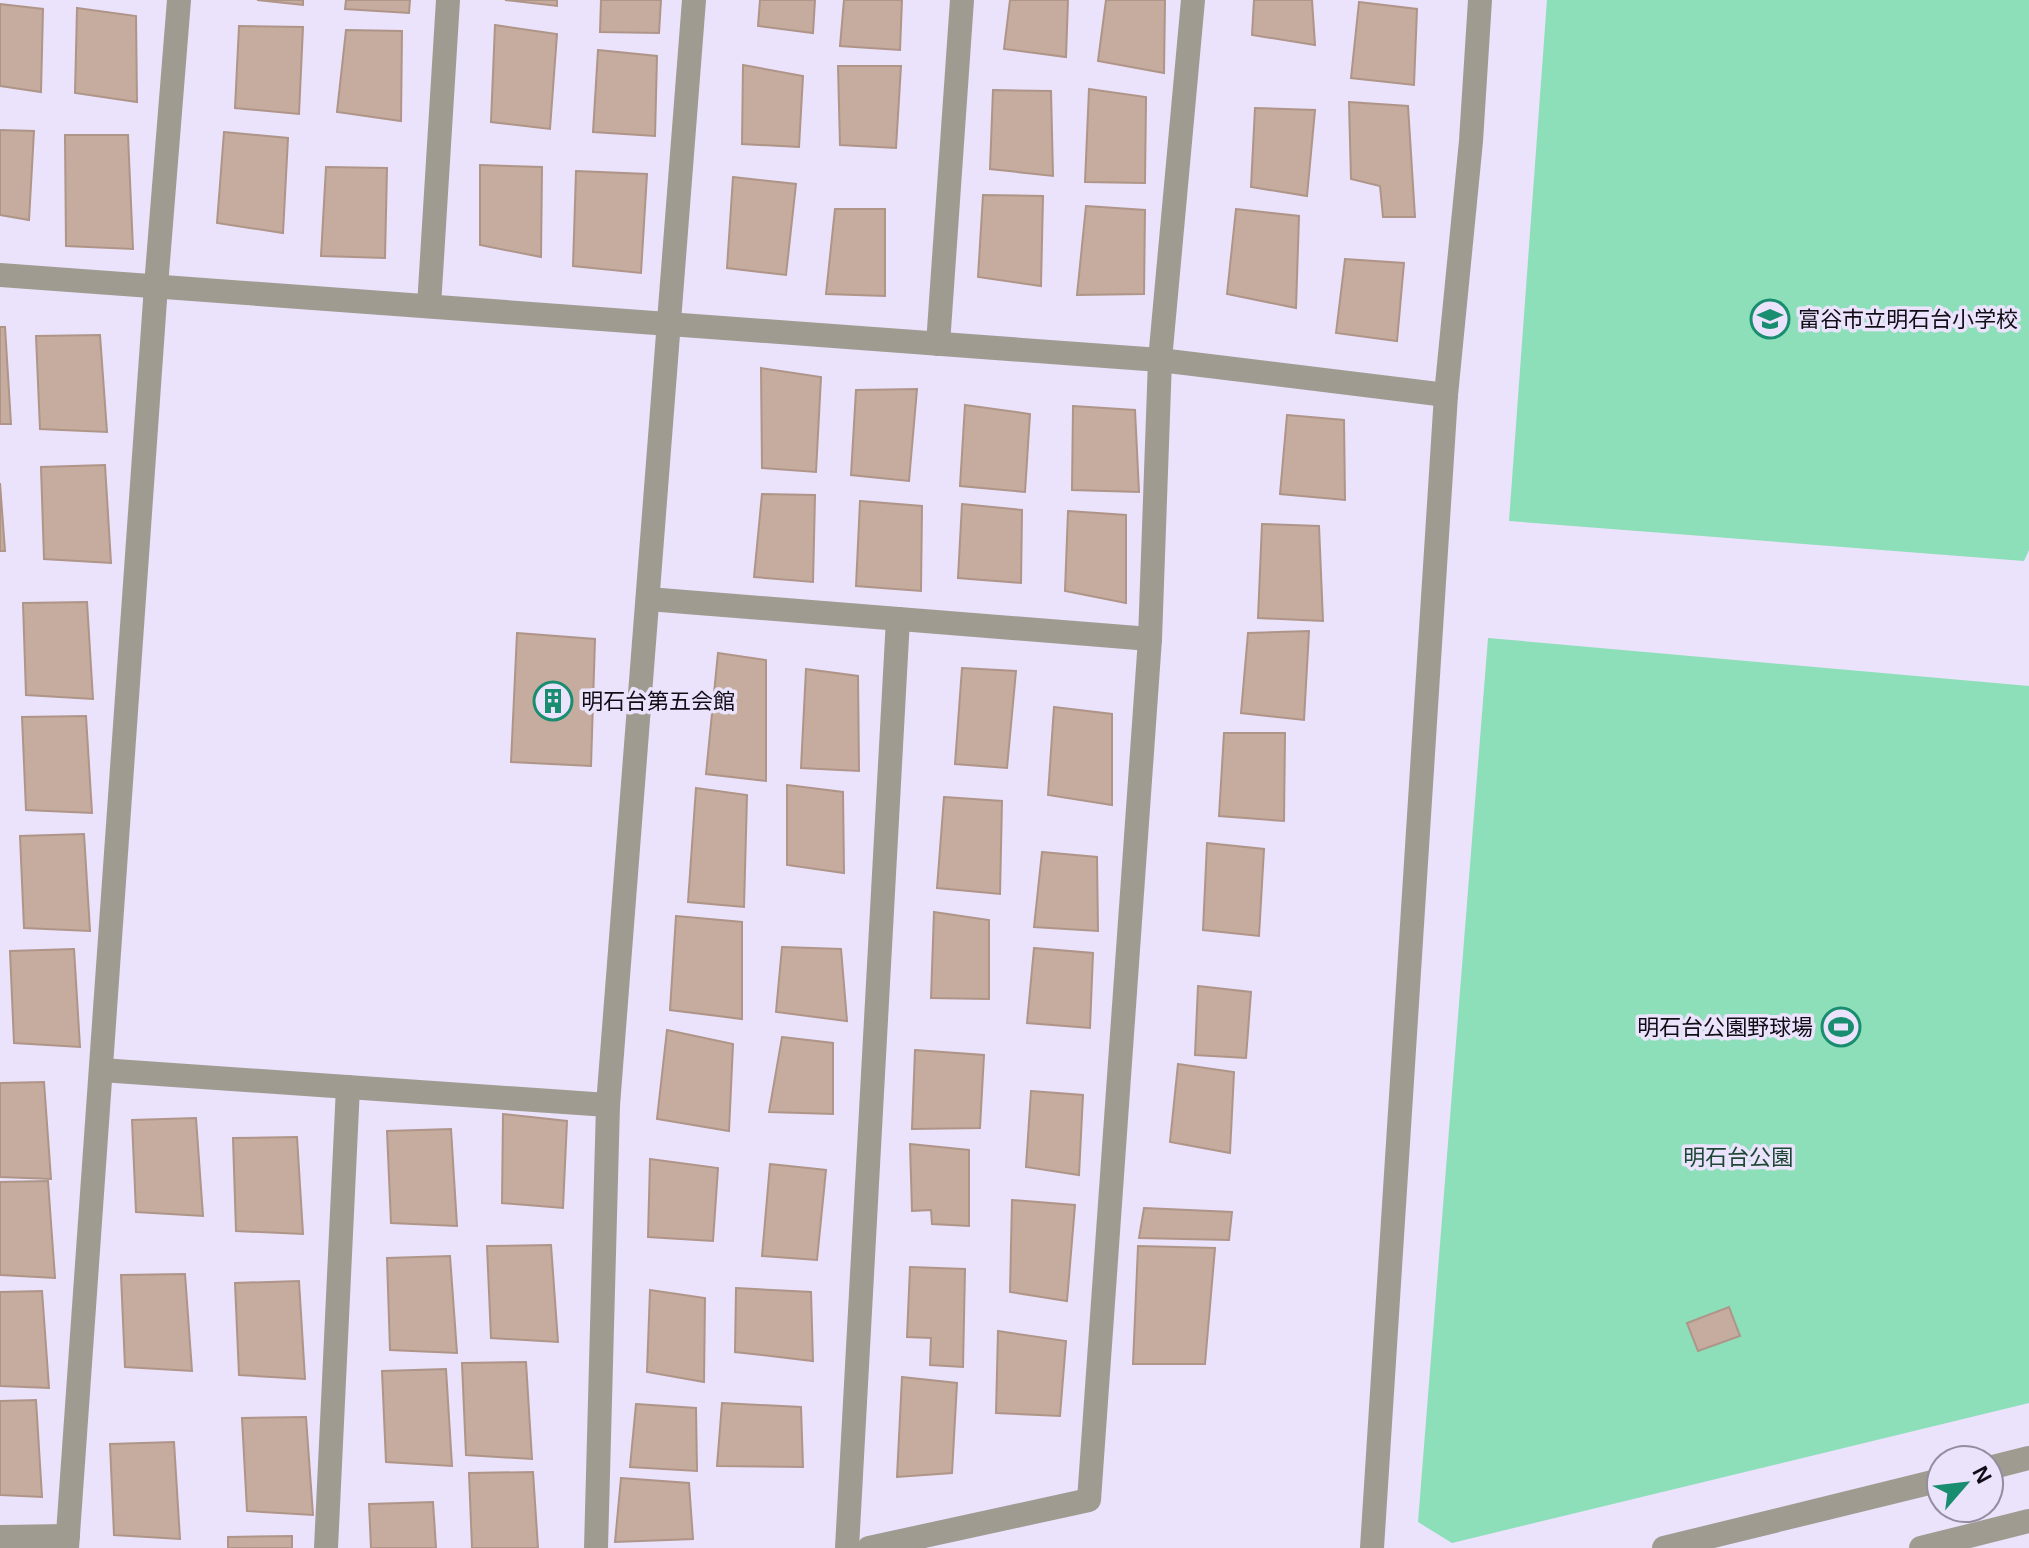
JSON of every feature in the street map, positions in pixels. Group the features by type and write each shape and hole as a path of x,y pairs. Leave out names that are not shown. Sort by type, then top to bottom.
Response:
{"street":[{"path":"0,1537 67,1542 179,0"},
{"path":"429,306 448,0"},
{"path":"596,1548 608,1105 694,0"},
{"path":"938,344 962,0"},
{"path":"869,1548 1089,1500 1150,639 1160,360 1193,0"},
{"path":"1372,1548 1446,395 1471,141 1480,0"},
{"path":"0,275 1160,360 1446,395"},
{"path":"648,599 1150,639"},
{"path":"847,1548 898,619"},
{"path":"101,1070 608,1105"},
{"path":"326,1548 348,1087"},
{"path":"2005,1464 2029,1458"},
{"path":"1664,1548 1925,1484"},
{"path":"1921,1548 2029,1521"}],"green space":[{"name":"富谷市立明石台小学校","path":"1547,0 2029,0 2029,550 2024,561 1509,521"},
{"name":"明石台公園","path":"1488,638 2029,686 2029,1403 1452,1543 1418,1522"}],"building":[{"path":"257,0 303,0 303,5"},
{"path":"346,0 410,0 409,13 345,9"},
{"path":"505,0 557,0 557,6"},
{"path":"601,0 661,0 659,33 600,32"},
{"path":"760,0 815,0 813,33 758,26"},
{"path":"844,0 902,0 900,50 840,46"},
{"path":"1010,0 1068,0 1066,57 1004,49"},
{"path":"1106,0 1165,0 1164,73 1098,61"},
{"path":"1254,0 1312,0 1315,45 1252,35"},
{"path":"1359,2 1417,9 1414,85 1351,78"},
{"path":"0,4 43,9 41,92 0,86"},
{"path":"77,8 136,16 137,102 75,93"},
{"path":"495,25 557,34 550,129 491,122"},
{"path":"239,26 303,27 299,114 235,108"},
{"path":"346,30 402,31 401,121 337,112"},
{"path":"598,50 657,56 655,136 593,132"},
{"path":"743,65 803,76 799,147 742,144"},
{"path":"838,66 901,66 896,148 840,145"},
{"path":"1089,89 1146,97 1145,183 1085,182"},
{"path":"993,90 1051,91 1053,176 990,169"},
{"path":"1349,102 1408,106 1415,217 1383,217 1380,186 1351,179"},
{"path":"1255,108 1315,110 1307,196 1251,187"},
{"path":"0,130 34,131 29,220 0,215"},
{"path":"224,132 288,138 283,233 217,223"},
{"path":"65,135 128,135 133,249 66,246"},
{"path":"480,165 542,167 541,257 480,245"},
{"path":"326,167 387,168 385,258 321,256"},
{"path":"576,171 647,174 641,273 573,266"},
{"path":"733,177 796,184 786,275 727,268"},
{"path":"983,195 1043,196 1041,286 978,277"},
{"path":"1086,206 1145,210 1144,294 1077,295"},
{"path":"835,209 885,209 885,296 826,294"},
{"path":"1236,209 1299,216 1296,308 1227,294"},
{"path":"1345,259 1404,263 1397,341 1336,333"},
{"path":"0,327 5,327 11,424 0,424"},
{"path":"100,335 107,432 40,429 36,336"},
{"path":"761,368 821,377 816,472 762,468"},
{"path":"917,389 909,481 851,475 856,390"},
{"path":"965,405 1030,414 1025,492 960,486"},
{"path":"1073,406 1135,410 1139,492 1072,490"},
{"path":"1287,415 1344,420 1345,500 1280,494"},
{"path":"105,465 111,563 44,559 41,467"},
{"path":"0,483 5,551 0,551"},
{"path":"762,494 815,495 813,582 754,577"},
{"path":"860,501 922,506 921,591 856,586"},
{"path":"962,504 1022,510 1021,583 958,578"},
{"path":"1068,511 1126,515 1126,603 1065,591"},
{"path":"1262,524 1319,526 1323,621 1258,618"},
{"path":"87,602 93,699 26,695 23,603"},
{"path":"1309,631 1304,720 1241,713 1248,633"},
{"name":"明石台第五会館","path":"517,633 595,639 591,766 511,762"},
{"path":"718,653 766,660 766,781 706,774"},
{"path":"962,668 1016,671 1007,768 955,764"},
{"path":"806,669 858,676 859,771 801,768"},
{"path":"1054,707 1112,714 1112,805 1048,795"},
{"path":"86,716 92,813 26,810 22,717"},
{"path":"1224,733 1285,733 1284,821 1219,816"},
{"path":"787,785 843,792 844,873 787,865"},
{"path":"696,788 747,795 744,907 688,902"},
{"path":"944,797 1002,801 1000,894 937,888"},
{"path":"84,834 90,931 24,928 20,836"},
{"path":"1207,843 1264,849 1259,936 1203,930"},
{"path":"1042,852 1097,857 1098,931 1034,927"},
{"path":"934,912 989,920 989,999 931,998"},
{"path":"676,916 742,922 742,1019 670,1010"},
{"path":"782,947 841,949 847,1021 776,1012"},
{"path":"1034,948 1093,953 1090,1028 1027,1023"},
{"path":"74,949 80,1047 14,1043 10,951"},
{"path":"1198,986 1251,992 1246,1058 1195,1055"},
{"path":"667,1030 733,1044 729,1131 657,1119"},
{"path":"782,1037 833,1043 833,1114 769,1112"},
{"path":"915,1050 984,1055 980,1128 912,1129"},
{"path":"1178,1064 1234,1072 1230,1153 1170,1142"},
{"path":"44,1082 51,1179 0,1177 0,1083"},
{"path":"1031,1091 1083,1095 1079,1175 1026,1167"},
{"path":"503,1114 567,1121 563,1208 502,1203"},
{"path":"196,1118 203,1216 136,1212 132,1120"},
{"path":"451,1129 457,1226 391,1223 387,1131"},
{"path":"297,1137 303,1234 236,1231 233,1138"},
{"path":"910,1144 969,1150 969,1226 932,1224 931,1210 912,1211"},
{"path":"650,1159 718,1168 713,1241 648,1237"},
{"path":"770,1164 826,1170 817,1260 762,1256"},
{"path":"48,1181 55,1278 0,1275 0,1182"},
{"path":"1012,1200 1075,1205 1067,1301 1010,1292"},
{"path":"1144,1208 1232,1212 1229,1240 1139,1238"},
{"path":"551,1245 558,1342 491,1338 487,1246"},
{"path":"1138,1246 1215,1248 1205,1364 1133,1364"},
{"path":"450,1256 457,1353 390,1350 387,1258"},
{"path":"910,1267 965,1269 963,1367 930,1365 931,1338 907,1337"},
{"path":"185,1274 192,1371 125,1367 121,1275"},
{"path":"299,1281 305,1379 239,1375 235,1283"},
{"path":"736,1288 811,1292 813,1361 735,1352"},
{"path":"650,1290 705,1298 704,1382 647,1372"},
{"path":"42,1291 49,1388 0,1386 0,1292"},
{"path":"1729,1307 1740,1336 1698,1351 1687,1323"},
{"path":"998,1331 1066,1341 1060,1416 996,1413"},
{"path":"526,1362 532,1459 466,1455 462,1363"},
{"path":"446,1369 452,1466 386,1462 382,1371"},
{"path":"902,1377 957,1383 952,1473 897,1477"},
{"path":"36,1400 42,1497 0,1495 0,1401"},
{"path":"722,1403 801,1407 803,1467 717,1466"},
{"path":"636,1404 696,1408 697,1471 630,1467"},
{"path":"306,1417 313,1515 247,1511 242,1418"},
{"path":"174,1442 180,1539 114,1535 110,1444"},
{"path":"533,1472 538,1548 472,1548 469,1473"},
{"path":"621,1478 689,1483 693,1539 615,1542"},
{"path":"433,1502 436,1548 371,1548 369,1504"},
{"path":"292,1536 292,1548 228,1548 228,1537"}],"place":[{"name":"富谷市立明石台小学校","path":"1770,319"},
{"name":"明石台第五会館","path":"553,701"},
{"name":"明石台公園野球場","path":"1841,1027"}]}
